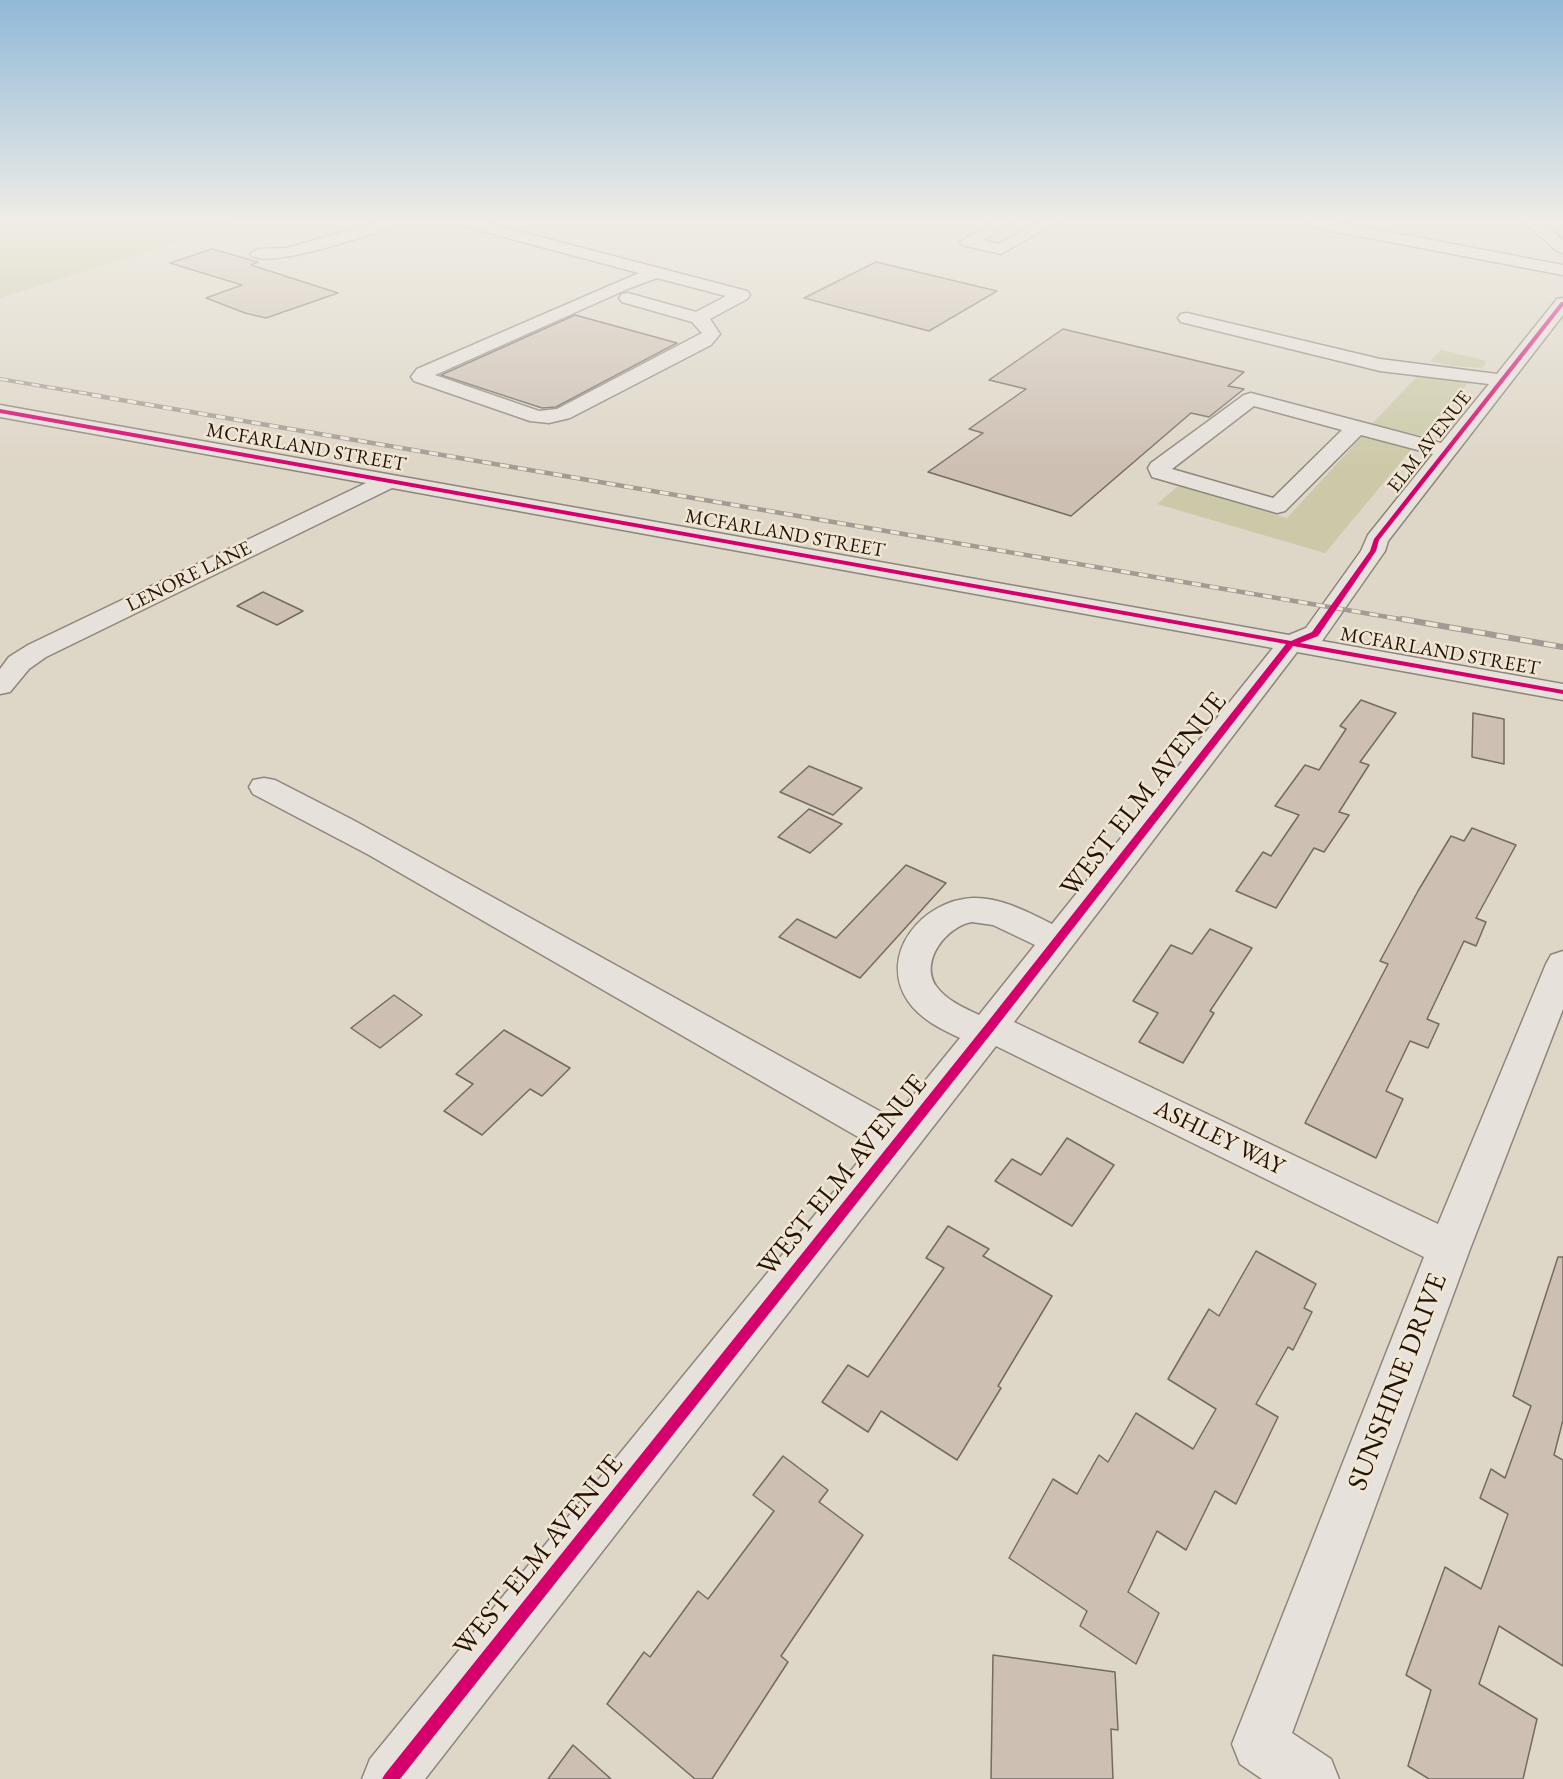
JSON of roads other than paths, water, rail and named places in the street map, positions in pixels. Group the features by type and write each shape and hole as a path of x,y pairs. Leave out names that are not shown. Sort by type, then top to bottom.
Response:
{"street":[{"path":"577,305 424,373 421,377 537,417 563,414 704,341 711,334 709,328 698,318 653,305"},
{"path":"698,318 722,305"},
{"name":"ELM AVENUE","path":"1321,605 1374,551 1376,540 1561,305"},
{"path":"1187,318 1380,365 1502,380"},
{"path":"1357,427 1277,506 1160,472 1159,468 1251,399 1357,427 1446,451"},
{"name":"MCFARLAND STREET","path":"0,411 1563,692"},
{"name":"LENORE LANE","path":"0,686 19,663 37,651 388,481"},
{"name":"WEST ELM AVENUE","path":"390,1779 988,1030 1290,644 1315,634 1321,605"},
{"path":"264,786 427,873 570,957 899,1141"},
{"name":"ASHLEY WAY","path":"1058,941 997,914 974,910 947,916 929,933 918,951 914,974 920,990 937,1010 988,1030 1449,1249"},
{"name":"SUNSHINE DRIVE","path":"1311,1779 1260,1744 1449,1249 1563,964"}],"railway":[{"path":"0,379 101,396"},
{"path":"92,395 1411,621"},
{"path":"1402,619 1563,647"}]}
